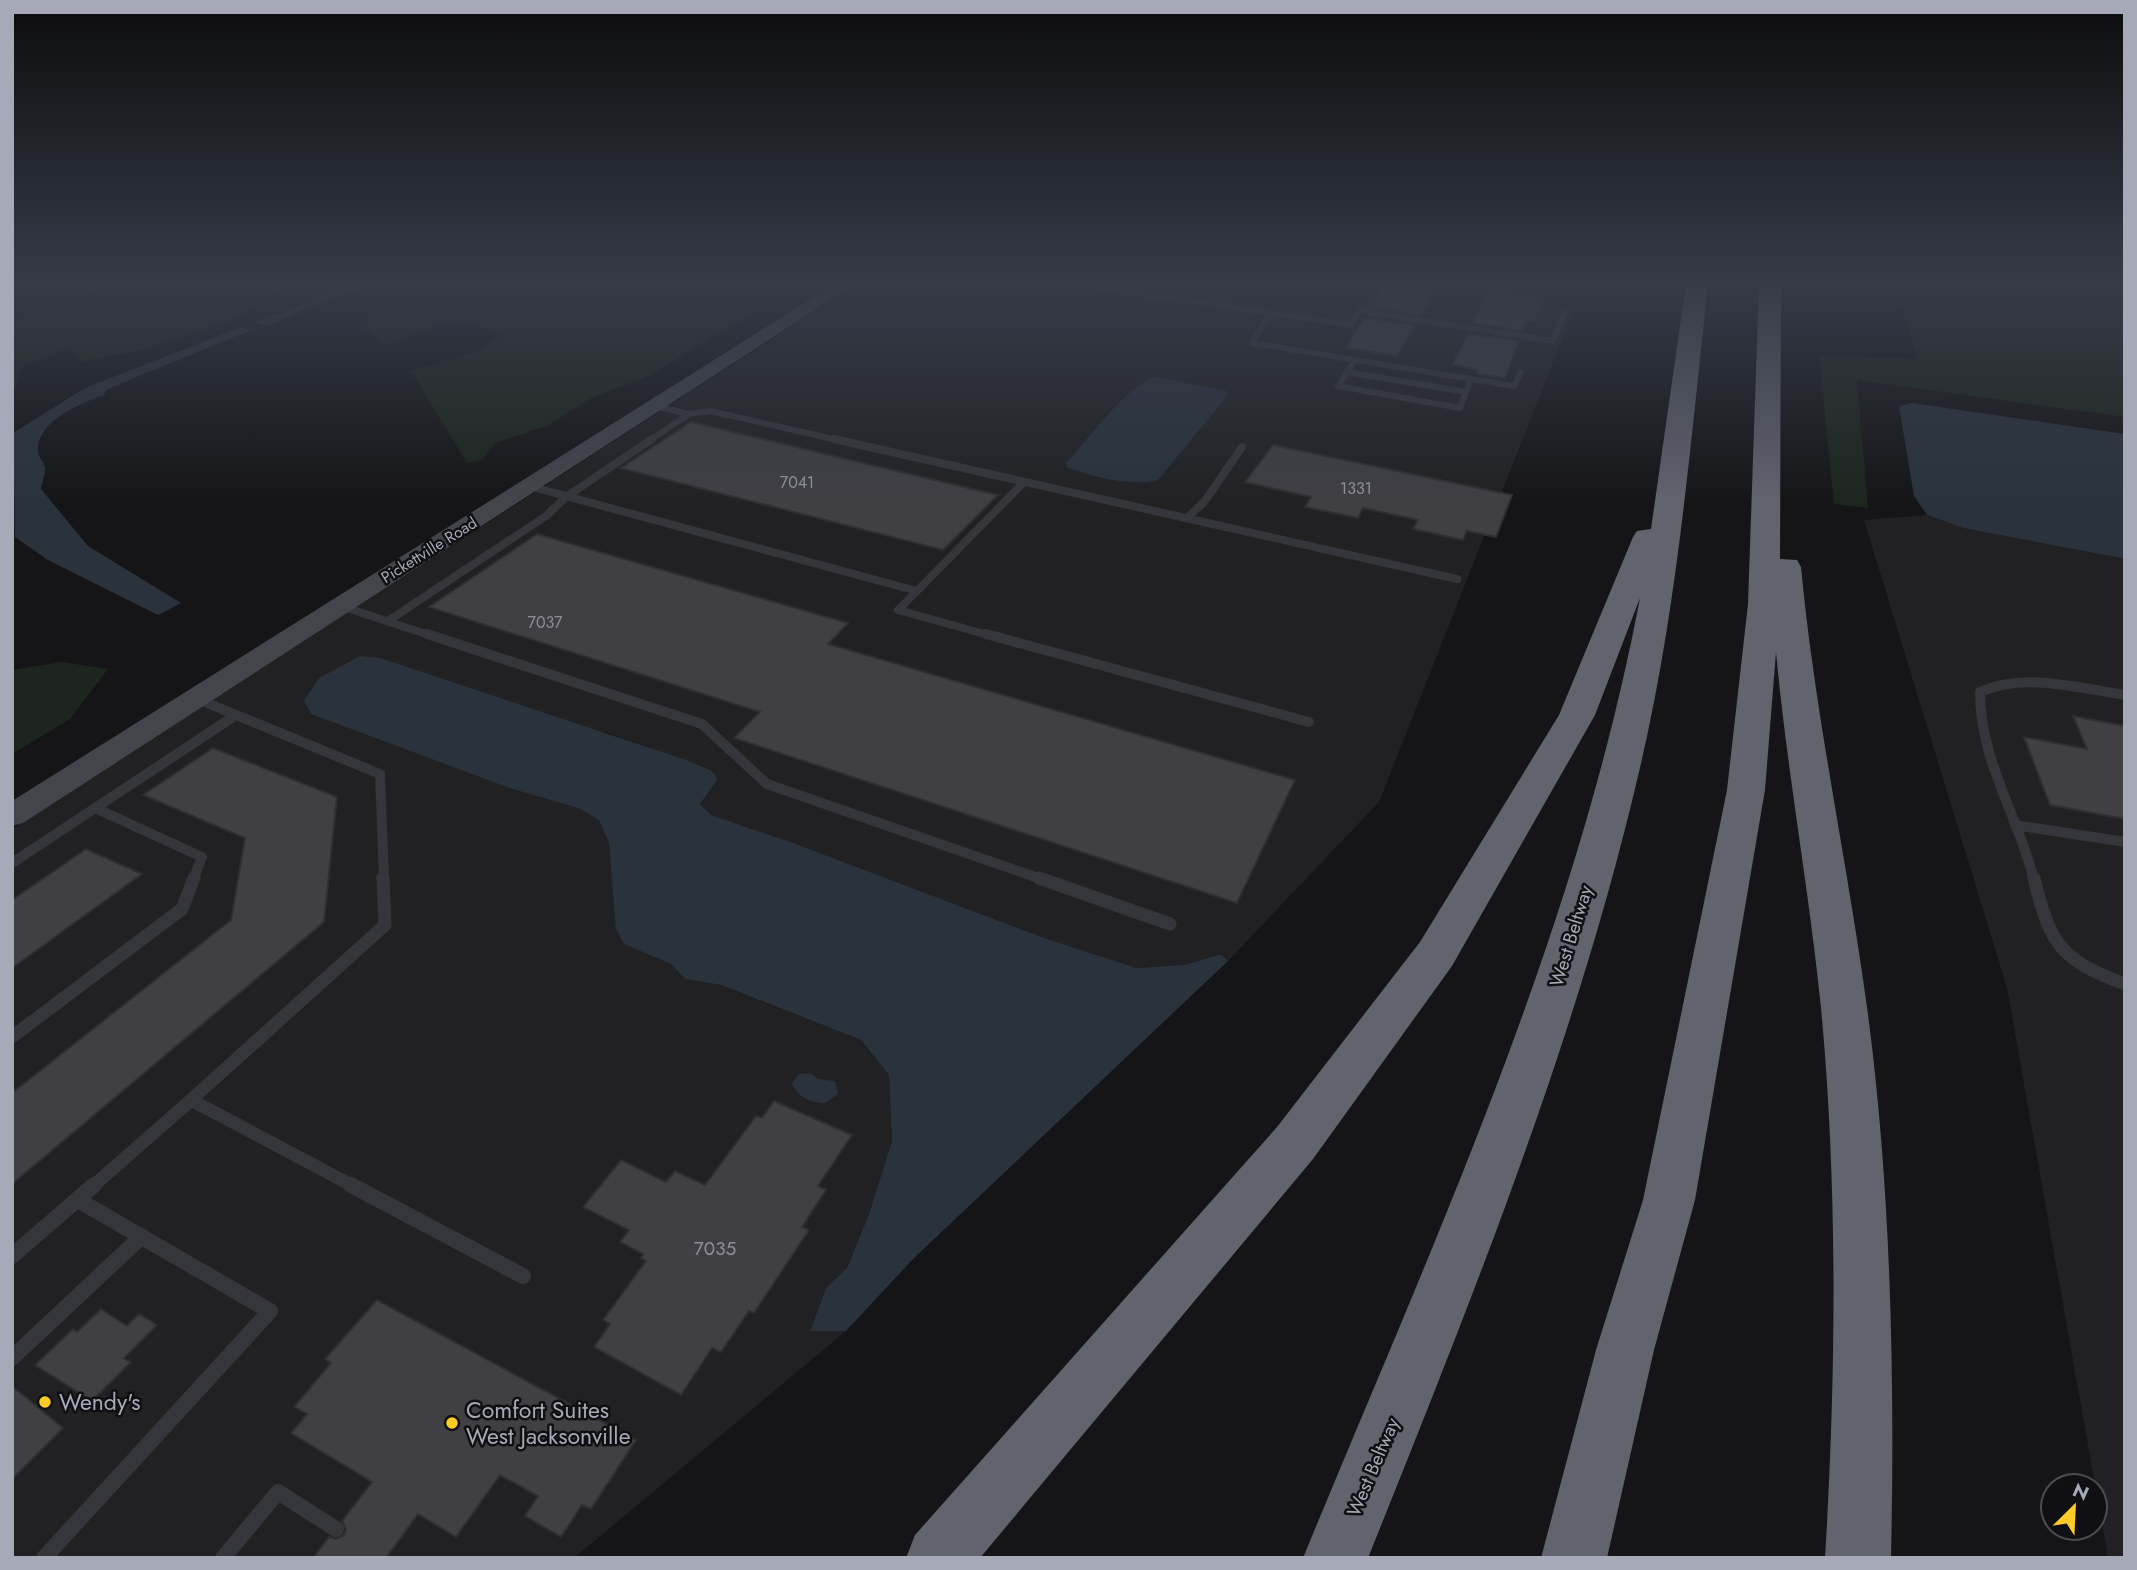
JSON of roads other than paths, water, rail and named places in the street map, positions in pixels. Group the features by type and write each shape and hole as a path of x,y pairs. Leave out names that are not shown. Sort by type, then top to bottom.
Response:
{"highway":[{"name":"West Beltway","path":"1335,1558 1476,1214 1568,951 1620,774 1637,701 1687,357"},
{"path":"1574,1558 1625,1350 1669,1200 1734,866 1746,790 1764,604 1769,357"},
{"path":"1767,461 1783,507 1788,611 1814,817 1843,1005 1854,1110 1861,1228 1858,1558"},
{"path":"939,1558 1295,1143 1436,954 1577,716 1672,473"}],"street":[{"name":"Pickettville Road","path":"12,815 732,357"}],"lane":[{"path":"1337,357 1514,386 1521,372"},
{"path":"1355,360 1338,386 1460,408 1471,379"},
{"path":"1346,372 1466,393"},
{"path":"655,406 689,414 710,411 1457,579"},
{"path":"388,621 546,516 566,497 689,414"},
{"path":"1186,518 1205,501 1242,447"},
{"path":"1024,482 898,610 1309,722"},
{"path":"529,486 917,591"},
{"path":"341,606 702,724 767,784 1170,924"},
{"path":"2125,695 2025,683 1993,684 1980,692 1978,716 1993,774 2015,825 2053,938 2082,965 2125,984"},
{"path":"12,1256 191,1100 385,925 380,774 195,698"},
{"path":"12,863 236,715"},
{"path":"12,1037 182,909 202,857 95,808"},
{"path":"2015,825 2125,842"},
{"path":"191,1100 523,1276"},
{"path":"44,1558 270,1311 78,1199"},
{"path":"12,1358 141,1237"},
{"path":"223,1558 278,1492 336,1529"}],"place":[{"name":"Wendy's","path":"45,1402"},
{"name":"Comfort Suites West Jacksonville","path":"452,1423"}]}
